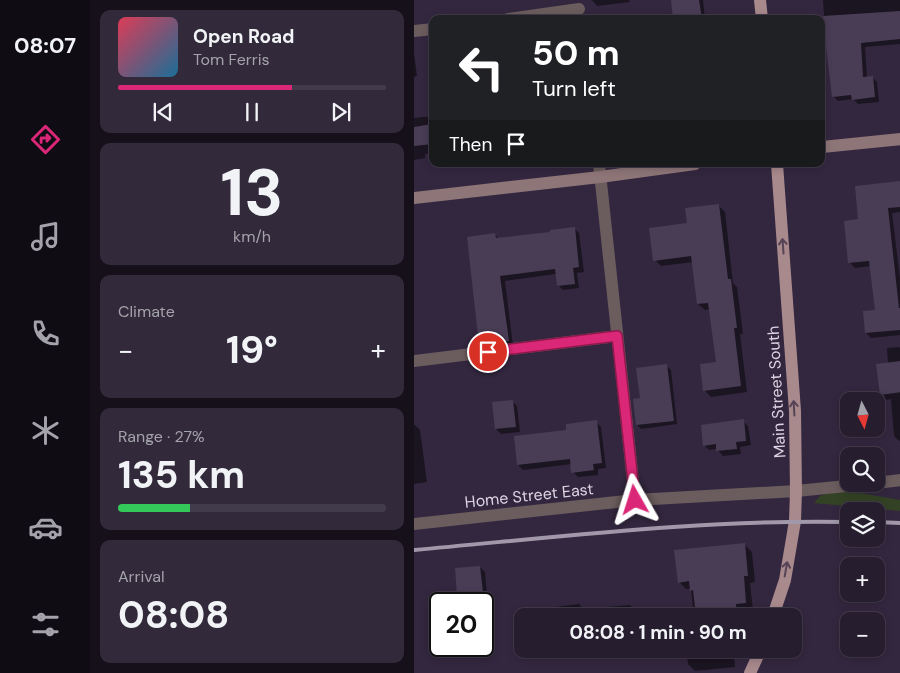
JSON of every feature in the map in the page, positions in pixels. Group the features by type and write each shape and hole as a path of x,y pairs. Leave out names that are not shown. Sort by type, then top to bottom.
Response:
{"main road":[{"path":"760,0 762,15"},
{"name":"Main Street South","path":"776,167 795,411 796,491 795,521 785,580 776,608"},
{"path":"750,673 757,658"}],"street":[{"path":"536,15 579,9"},
{"path":"414,31 429,29"},
{"path":"825,147 900,139"},
{"path":"599,167 635,500"},
{"path":"414,198 673,167"},
{"path":"414,361 617,336"},
{"path":"885,482 900,480"},
{"name":"Home Street East","path":"414,524 635,500 840,487"}],"green space":[{"path":"832,492 855,492 900,500 900,511 885,510 885,502 840,502 840,505 814,503 820,496"}],"building":[{"path":"671,0 699,0 701,15 673,15"},
{"path":"901,11 901,39 861,43 863,77 873,76 875,97 852,100 851,95 832,97 825,47 825,16"},
{"path":"429,124 429,144 414,146 414,127"},
{"path":"901,181 901,207 888,208 899,308 901,308 901,330 865,333 863,311 875,310 869,261 848,263 844,221 858,219 855,186"},
{"path":"719,204 728,279 731,279 737,328 734,328 741,386 703,391 700,364 716,362 708,303 697,304 691,256 653,261 649,228 687,223 685,208"},
{"path":"575,227 579,267 573,268 575,284 557,286 555,269 500,276 509,341 479,345 467,237 495,233 496,238 550,232 550,230"},
{"path":"901,361 901,392 885,394 885,392 880,392 876,364"},
{"path":"667,364 674,421 636,425 633,399 640,398 636,368"},
{"path":"513,400 516,427 495,429 492,402"},
{"path":"744,419 746,441 736,442 737,449 716,451 716,444 703,446 701,425"},
{"path":"597,420 602,463 593,464 594,470 571,473 570,459 517,465 514,436 566,430 566,424"},
{"path":"745,543 748,576 744,576 746,603 736,604 736,608 695,608 693,590 690,591 689,581 678,583 674,550"},
{"path":"480,566 483,592 457,592 455,568"}],"railway":[{"path":"414,550 686,526 740,523 840,522"},
{"path":"885,522 901,523"}],"route":[{"path":"488,352 617,336 635,500"}]}
